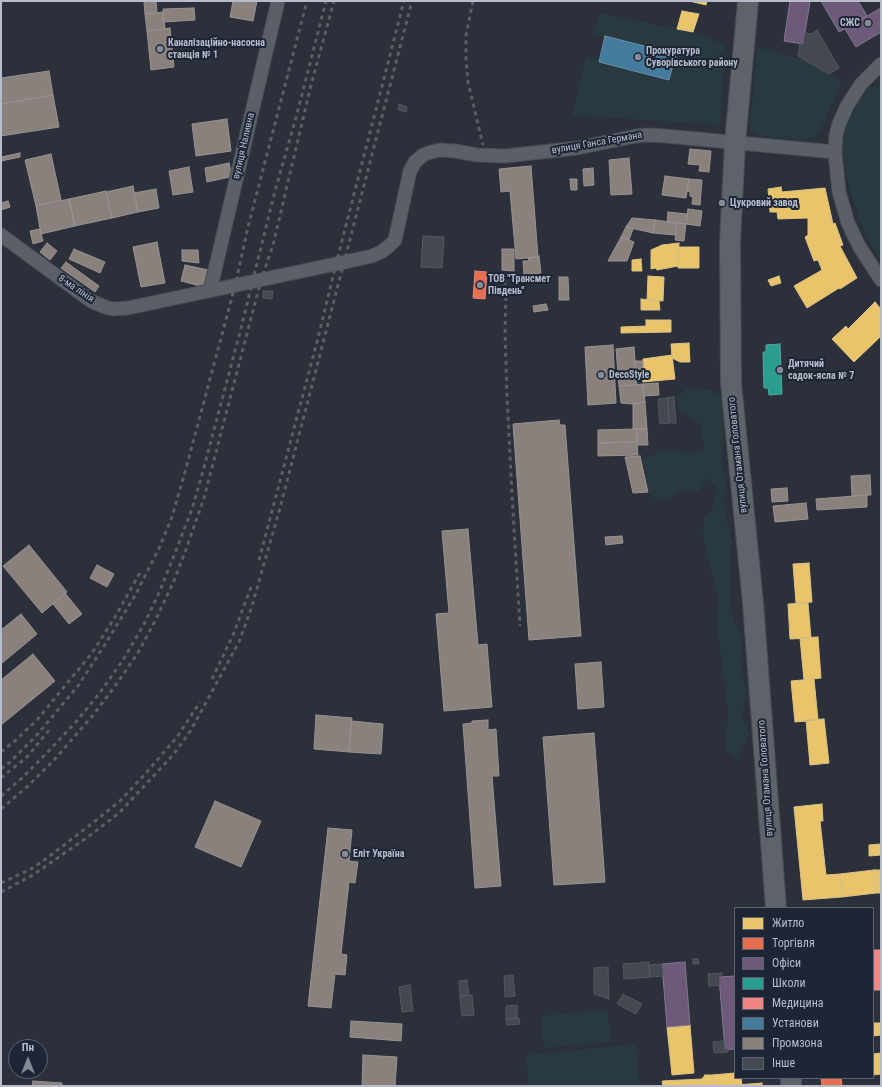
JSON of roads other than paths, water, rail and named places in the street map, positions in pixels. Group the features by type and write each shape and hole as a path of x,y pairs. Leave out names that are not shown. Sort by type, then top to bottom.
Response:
{"main road":[{"name":"вулиця Отамана Головатого","path":"748,1 735,142 730,242 731,384 753,604 776,907"}],"street":[{"name":"вулиця Наливна","path":"210,291 278,1"},
{"path":"881,64 861,84 847,106 838,124 835,152 839,192 848,224 859,246 881,280"},
{"name":"вулиця Ганса Германа","path":"431,152 440,150 477,155 506,156 577,148 648,135 835,152"},
{"name":"8-ма лінія","path":"1,236 91,301 105,307 128,308 345,262 372,256 381,252 395,240 410,171 415,162 423,155 431,152"}],"railway":[{"path":"1,769 36,736 78,686 136,594 160,546 172,517 235,286 248,227 307,1"},
{"path":"1,796 42,758 75,723 99,694 123,660 144,624 159,593 192,509 203,471 239,336 275,191 297,114 326,1"},
{"path":"1,809 29,785 55,759 94,714 139,651 173,583 204,498 261,280 273,245 311,85 334,1"},
{"path":"259,560 318,338 404,1"},
{"path":"1,892 33,875 92,834 119,813 173,755 191,730 239,642 252,606 280,508 412,1"},
{"path":"473,1 466,35 466,58 468,82 483,145"},
{"path":"504,273 506,292 505,331 507,396 520,626"},
{"path":"1,752 37,720 92,653 115,617 141,571"},
{"path":"212,679 233,635 251,587"},
{"path":"1,883 33,868 120,801 177,737 200,702"},
{"path":"1,778 28,756 49,730"}],"place":[{"name":"СЖС","path":"868,23"},
{"name":"Каналізаційно-насосна станція № 1","path":"160,49"},
{"name":"Прокуратура Суворівського району","path":"638,57"},
{"name":"Цукровий завод","path":"722,203"},
{"name":"ТОВ \"Трансмет Південь\"","path":"480,285"},
{"name":"Дитячий садок-ясла № 7","path":"780,370"},
{"name":"DecoStyle","path":"601,375"},
{"name":"Еліт Україна","path":"345,854"}]}
